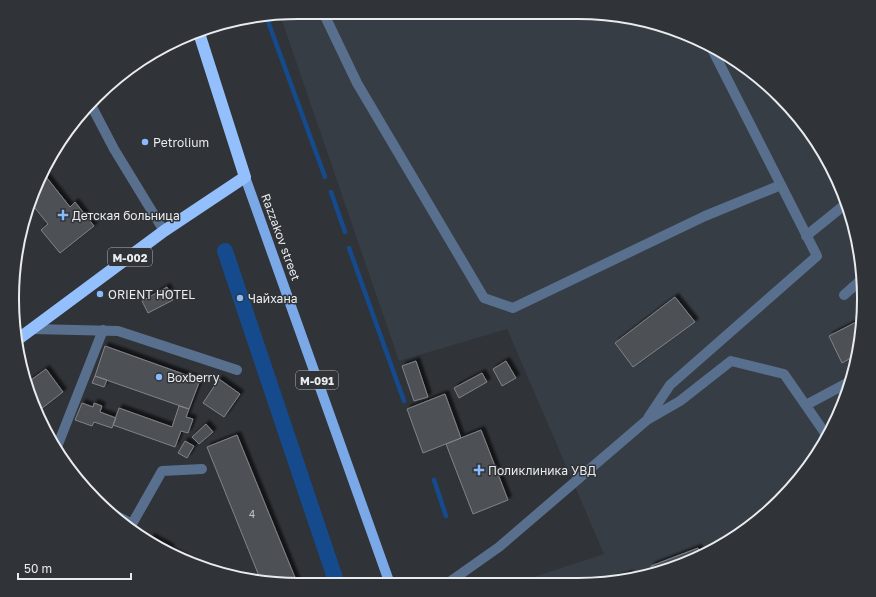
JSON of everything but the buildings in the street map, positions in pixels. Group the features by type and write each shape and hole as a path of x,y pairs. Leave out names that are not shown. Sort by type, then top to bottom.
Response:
{"highway":[{"name":"Razzakov street","path":"200,37 245,177"},
{"name":"M-002","path":"21,337 164,232 245,177"}],"main road":[{"name":"Razzakov street","path":"245,177 388,578"}],"street":[{"path":"327,19 356,83 484,298 513,308 705,216 781,185"},
{"path":"646,420 670,386 817,256 715,55"},
{"path":"93,109 114,149 164,232"},
{"path":"806,236 841,207"},
{"path":"844,295 856,284"},
{"path":"33,329 118,331 237,370"},
{"path":"59,442 103,330"},
{"path":"455,578 499,547 646,420 680,401 731,361 784,374 824,431"},
{"path":"806,405 843,385"},
{"path":"132,523 162,471 202,469"}],"shaded area":[{"path":"578,19 614,21 632,24 667,34 684,40 717,56 762,88 788,114 810,143 820,159 836,192 852,244 855,262 857,298 855,335 852,353 836,405 820,438 810,454 788,483 762,509 717,541 684,557 632,573 614,576 530,578 604,554 507,329 399,361 282,20"}],"waterway":[{"path":"268,21 325,177"},
{"path":"331,192 345,232"},
{"path":"349,248 404,401"},
{"path":"225,251 335,578"},
{"path":"434,480 446,516"}],"place":[{"name":"Petrolium","path":"145,142"},
{"name":"Детская больница","path":"63,215"},
{"name":"ORIENT HOTEL","path":"100,294"},
{"name":"Чайхана","path":"240,298"},
{"name":"Boxberry","path":"159,377"},
{"name":"Поликлиника УВД","path":"479,470"}]}
